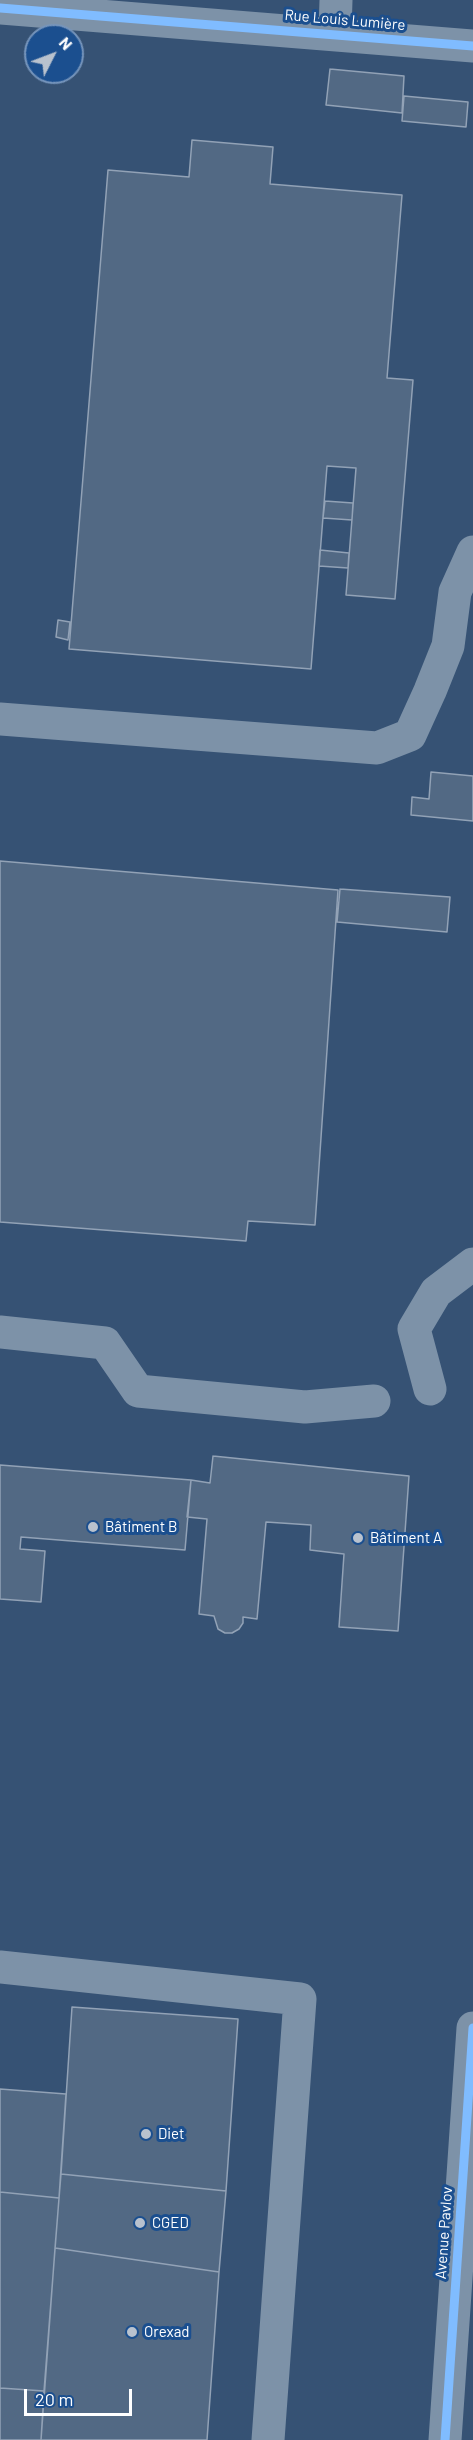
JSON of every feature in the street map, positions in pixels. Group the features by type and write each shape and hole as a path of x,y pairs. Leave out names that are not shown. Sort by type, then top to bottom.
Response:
{"street":[{"path":"335,33 336,0"},
{"name":"Rue Louis Lumière","path":"0,8 335,33 473,46"},
{"path":"0,719 377,748 410,735 448,646 455,592 473,552"},
{"path":"430,1389 414,1329 436,1292 473,1264"},
{"path":"0,1332 105,1343 138,1391 305,1407 374,1401"},
{"path":"0,1967 300,1999 268,2440"},
{"name":"Avenue Pavlov","path":"445,2440 462,2343 473,2028"}],"building":[{"path":"330,69 404,76 402,113 326,105"},
{"path":"404,96 468,102 466,127 402,121"},
{"path":"192,140 273,147 270,184 402,195 387,378 413,380 395,599 346,595 356,468 327,466 311,669 69,649 108,170 189,177"},
{"path":"325,501 353,503 352,520 323,518"},
{"path":"320,550 349,553 348,568 319,566"},
{"path":"58,620 70,622 68,640 56,637"},
{"path":"431,772 473,776 473,821 411,815 412,797 429,799"},
{"path":"0,861 338,890 315,1225 248,1221 246,1241 0,1222"},
{"path":"340,889 450,897 447,932 337,922"},
{"name":"Bâtiment A","path":"213,1456 409,1476 398,1631 339,1627 344,1554 310,1550 311,1525 266,1522 257,1619 243,1617 243,1623 239,1629 232,1633 225,1633 218,1629 214,1616 199,1614 207,1519 187,1517 191,1480 210,1483"},
{"name":"Bâtiment B","path":"0,1465 191,1480 185,1550 21,1537 20,1549 45,1551 41,1602 0,1599"},
{"name":"Diet","path":"72,2007 238,2019 226,2191 61,2174"},
{"path":"0,2089 66,2094 59,2198 0,2192"},
{"name":"CGED","path":"61,2174 226,2191 219,2272 55,2248"},
{"path":"0,2192 59,2198 44,2391 0,2388"},
{"name":"Orexad","path":"55,2248 219,2272 207,2440 41,2440"},
{"path":"0,2388 44,2391 41,2440 0,2440"}],"cycle path":[{"path":"0,8 473,46"},
{"path":"445,2440 473,2028"}],"place":[{"name":"Bâtiment B","path":"93,1527"},
{"name":"Bâtiment A","path":"358,1538"},
{"name":"Diet","path":"146,2134"},
{"name":"CGED","path":"140,2223"},
{"name":"Orexad","path":"132,2332"}]}
